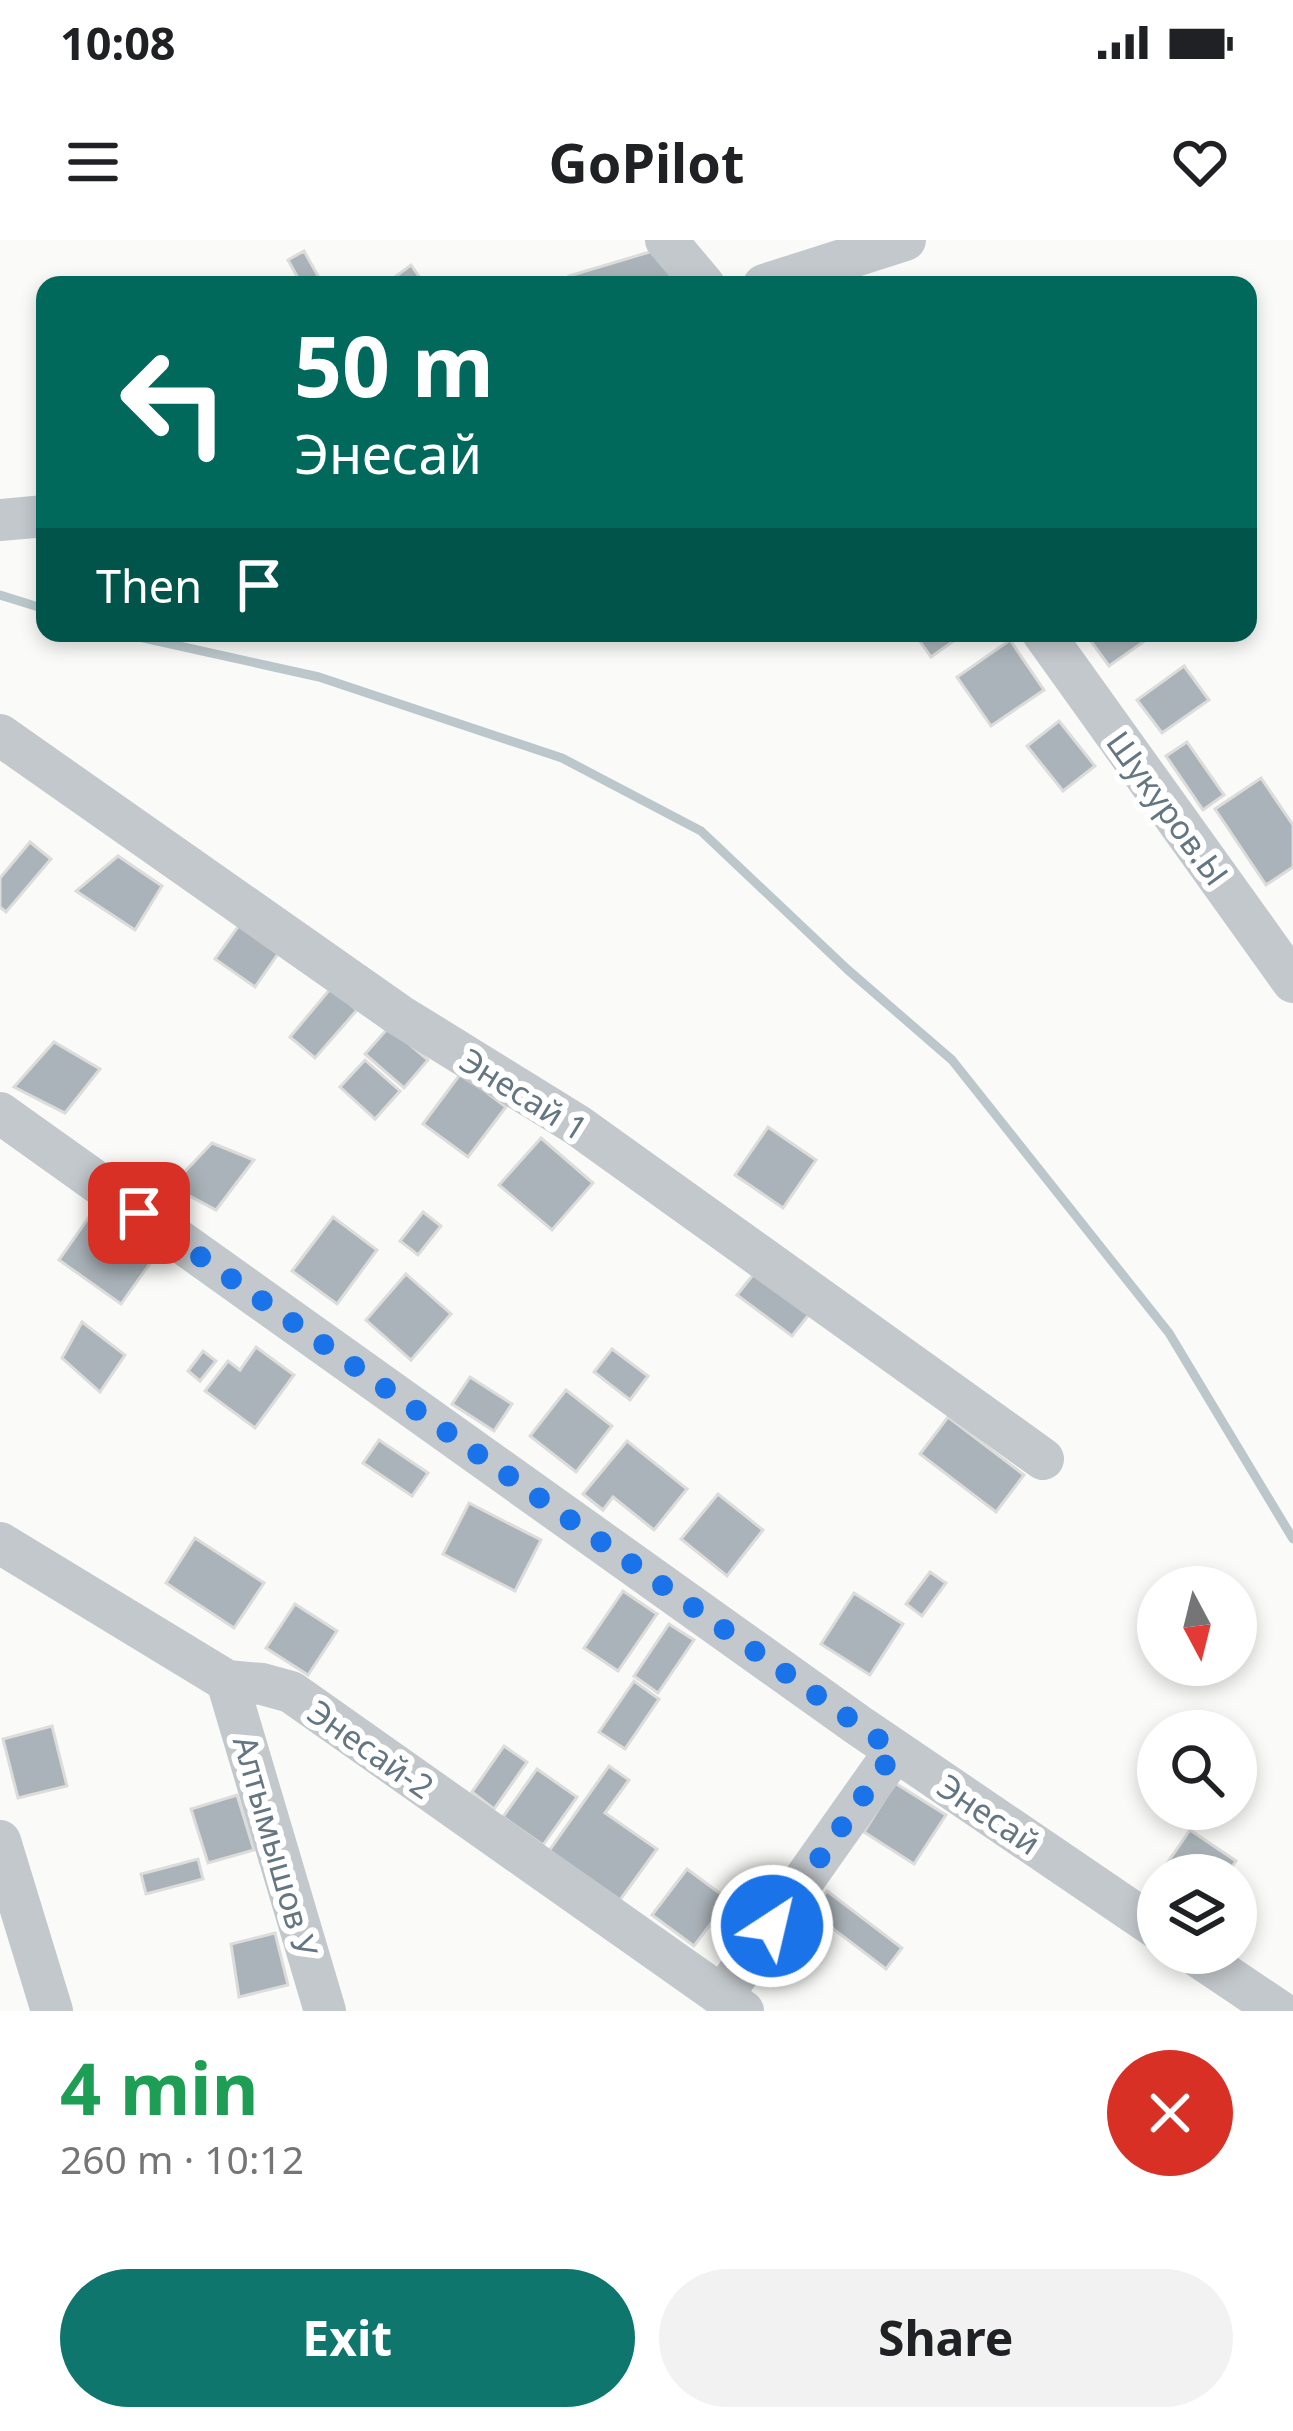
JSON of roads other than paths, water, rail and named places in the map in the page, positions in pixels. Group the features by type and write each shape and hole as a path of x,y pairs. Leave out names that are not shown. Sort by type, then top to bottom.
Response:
{"street":[{"path":"666,240 696,276"},
{"path":"800,276 905,240"},
{"path":"0,520 36,517"},
{"name":"Шукуров.Ы","path":"1049,642 1293,982"},
{"name":"Энесай 1","path":"0,735 398,1016 577,1125 1043,1460"},
{"name":"Энесай","path":"0,1112 895,1751 1137,1915"},
{"name":"Энесай-2","path":"0,1543 227,1681 291,1692 732,2004"},
{"name":"Алтымышов У","path":"227,1681 325,2011"},
{"path":"732,2004 895,1751"},
{"path":"0,1841 52,2011"},
{"path":"1224,1974 1279,2011"}],"waterway":[{"path":"0,595 36,606"},
{"path":"162,642 319,677 562,758 701,831 848,970 952,1060 1169,1333 1293,1539"}]}
